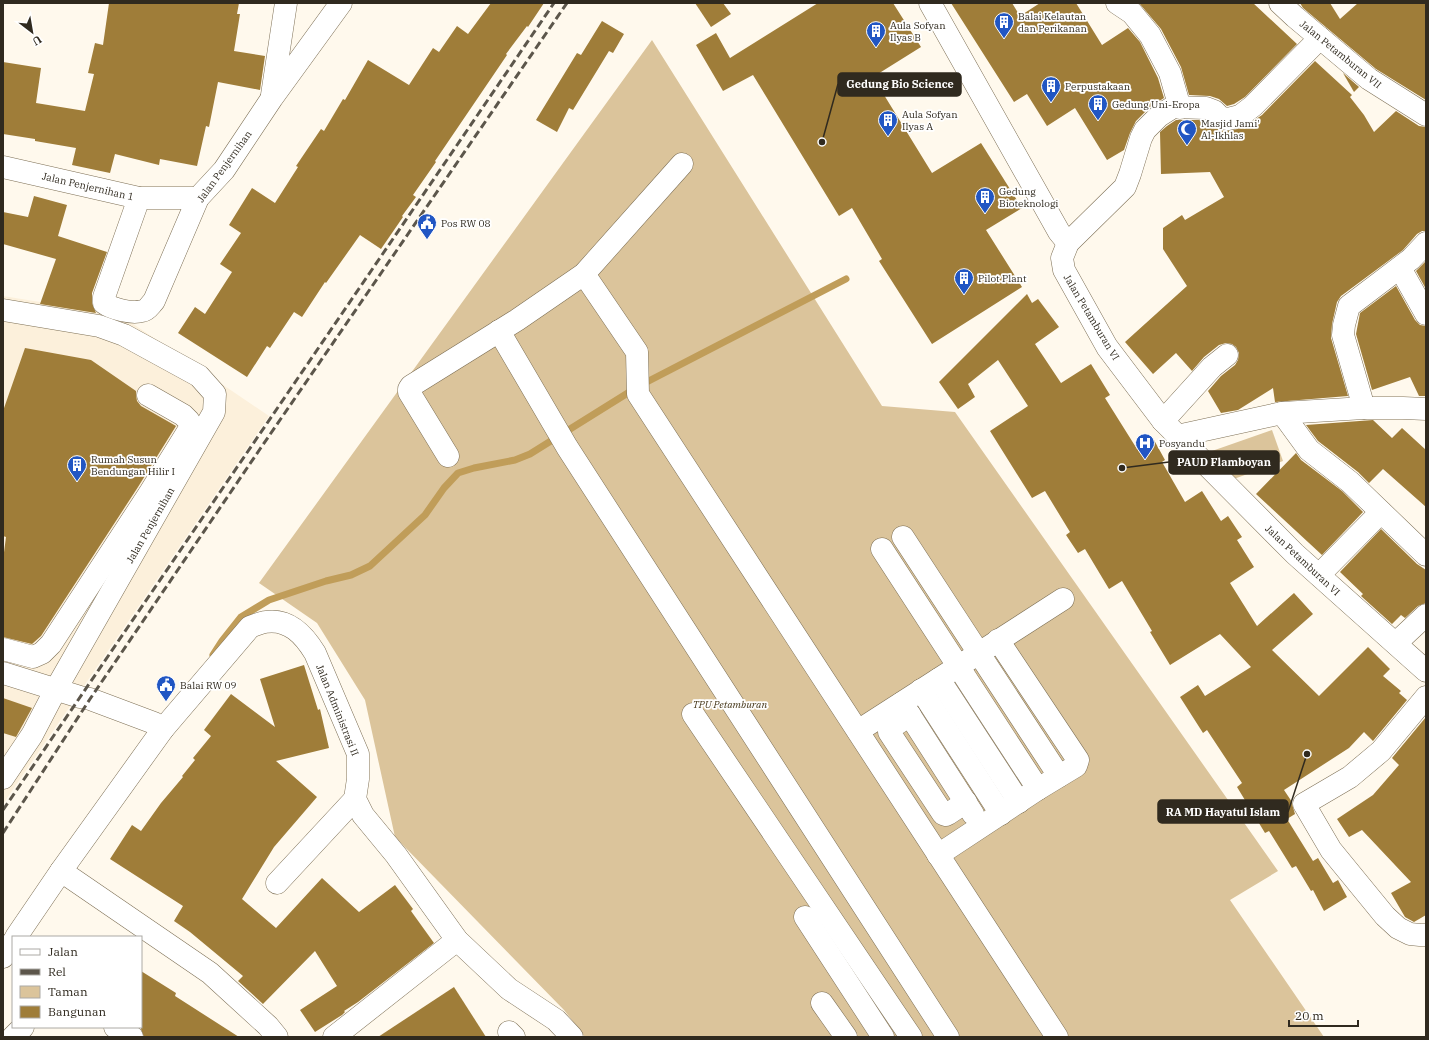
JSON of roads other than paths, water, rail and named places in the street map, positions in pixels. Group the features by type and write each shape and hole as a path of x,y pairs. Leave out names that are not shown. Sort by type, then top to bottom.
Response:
{"street":[{"path":"272,98 286,3"},
{"name":"Jalan Penjernihan","path":"139,198 104,297 104,303 109,307 141,312 148,309 154,301 198,198 224,170 272,98 341,3"},
{"path":"930,3 1059,232 1068,243"},
{"path":"1117,3 1132,13 1150,35 1170,73 1180,108"},
{"name":"Jalan Petamburan VII","path":"1280,3 1369,79 1426,115"},
{"name":"Jalan Petamburan VI","path":"1320,38 1253,106 1240,116 1228,119 1221,118 1214,111 1206,108 1173,108 1159,116 1145,130 1136,149 1130,174 1124,187 1068,243 1062,258 1064,270 1107,347 1170,429 1295,554 1426,671"},
{"path":"448,456 409,392 411,386 517,320 584,274 682,164"},
{"name":"Jalan Penjernihan 1","path":"3,167 139,198 198,198"},
{"path":"1364,408 1343,335 1349,306 1411,260 1426,243"},
{"path":"1400,268 1426,314"},
{"path":"584,274 636,349 638,355 638,394 1057,1037"},
{"name":"Jalan Penjernihan","path":"3,310 99,326 124,335 199,376 215,394 214,412 56,689 32,735 3,778"},
{"path":"499,331 567,447 948,1037"},
{"path":"1170,429 1212,367 1227,355"},
{"path":"3,648 33,657 42,653 51,644 149,494 190,428 189,421 183,415 148,395"},
{"path":"1170,429 1282,413 1364,408 1426,409"},
{"path":"1282,413 1308,450 1350,482 1426,555"},
{"path":"1319,575 1380,512"},
{"path":"903,537 1059,776"},
{"path":"882,549 1038,789"},
{"path":"858,731 906,709 921,690 1063,599"},
{"path":"1396,643 1426,615"},
{"name":"Jalan Administrasi II","path":"17,936 61,871 163,729 250,627 265,622 279,621 292,627 307,639 315,653 358,754 358,779 355,799"},
{"path":"938,855 1038,789 1076,766 1078,760 998,640"},
{"path":"3,673 97,702 154,723 163,729"},
{"path":"939,679 1019,802"},
{"path":"921,690 1001,814"},
{"path":"1426,697 1381,751 1350,777 1304,804 1331,850 1385,916 1398,928 1410,934 1426,934"},
{"path":"906,709 982,826"},
{"path":"693,714 911,1037"},
{"path":"277,883 355,799 362,815 396,855 457,940 509,989 556,1020 572,1037"},
{"path":"61,871 210,973 268,1026 277,1037"},
{"path":"805,917 883,1037"},
{"path":"334,1037 457,940"},
{"path":"3,957 12,944"},
{"path":"822,1003 846,1037"},
{"path":"13,1037 22,1028"},
{"path":"117,1028 132,1037"}],"waterway":[{"path":"213,655 241,617 269,600 326,581 351,575 370,566 425,515 444,488 458,473 474,468 515,460 530,454 639,386 846,279"}],"railway":[{"path":"3,810 554,3"},
{"path":"3,833 90,699 567,3"}],"place":[{"name":"Balai Kelautan dan Perikanan","path":"1004,39"},
{"name":"Aula Sofyan Ilyas B","path":"876,48"},
{"name":"Perpustakaan","path":"1051,103"},
{"name":"Gedung Uni-Eropa","path":"1098,121"},
{"name":"Aula Sofyan Ilyas A","path":"888,137"},
{"name":"Gedung Bio Science","path":"822,142"},
{"name":"Masjid Jami' Al-Ikhlas","path":"1187,146"},
{"name":"Gedung Bioteknologi","path":"985,214"},
{"name":"Pos RW 08","path":"427,240"},
{"name":"Pilot Plant","path":"964,295"},
{"name":"Posyandu","path":"1145,460"},
{"name":"PAUD Flamboyan","path":"1122,468"},
{"name":"Rumah Susun Bendungan Hilir I","path":"77,482"},
{"name":"Balai RW 09","path":"166,702"},
{"name":"RA MD Hayatul Islam","path":"1307,754"}],"park label":[{"name":"TPU Petamburan","path":"730,704"}]}
